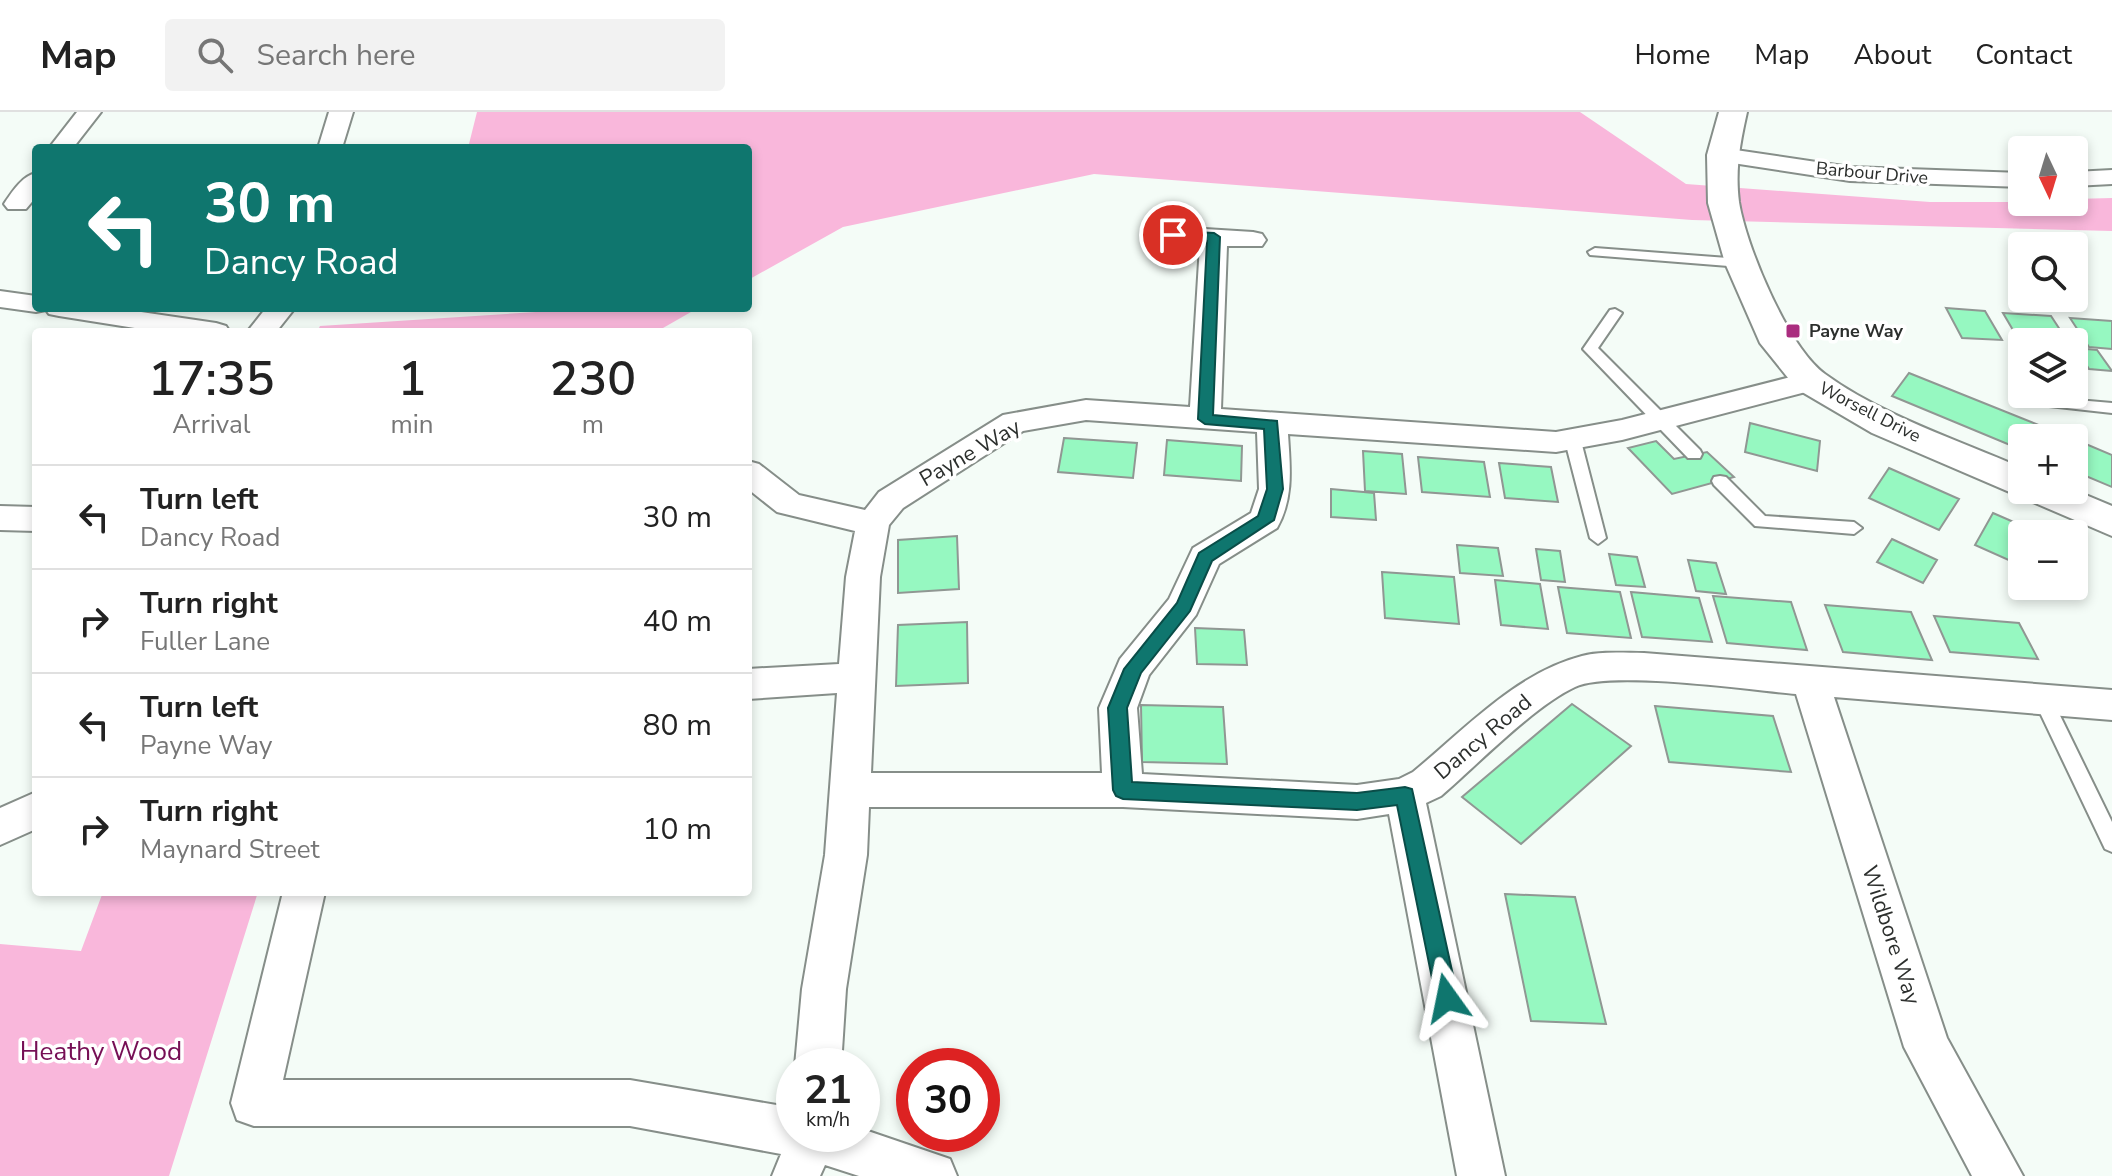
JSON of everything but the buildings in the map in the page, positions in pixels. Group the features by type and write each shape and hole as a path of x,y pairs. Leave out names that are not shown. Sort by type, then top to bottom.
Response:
{"street":[{"path":"64,144 89,112"},
{"path":"331,144 341,112"},
{"name":"Worsell Drive","path":"1733,112 1722,155 1724,203 1741,263 1778,343 1810,381 1885,424 2008,477"},
{"name":"Barbour Drive","path":"1722,155 1850,174 2008,180"},
{"path":"2088,178 2112,177"},
{"path":"17,204 32,185"},
{"path":"1173,235 1253,240"},
{"path":"1205,419 1214,237"},
{"path":"0,299 32,303"},
{"path":"85,312 190,328"},
{"path":"264,328 278,312"},
{"name":"Payne Way","path":"873,523 891,500 1014,422 1086,410 1573,441 1810,381"},
{"path":"1123,790 1118,708 1133,669 1184,606 1205,557 1265,520 1275,489 1272,424"},
{"path":"752,475 789,504 873,523 863,577 854,677 846,855 824,989 819,1048"},
{"path":"2070,504 2112,522"},
{"path":"0,518 32,519"},
{"name":"Dancy Road","path":"850,790 1123,790 1357,802 1405,795 1427,784 1529,698 1561,677 1585,669 1644,667 2112,705"},
{"path":"752,684 854,677"},
{"name":"Wildbore Way","path":"1811,682 1927,1047 1999,1176"},
{"path":"1405,795 1481,1176"},
{"path":"0,828 32,811"},
{"path":"303,896 254,1103 630,1103 776,1136"},
{"path":"842,1152 933,1176"}],"lane":[{"path":"1595,252 1741,263"},
{"path":"1615,313 1590,349 1694,454"},
{"path":"2088,406 2112,408"},
{"path":"1573,441 1598,538"},
{"path":"1720,481 1761,522 1854,528"},
{"path":"2043,700 2112,843"}],"green space":[{"path":"477,112 1580,112 1686,184 1930,202 2008,202 2008,216 2088,216 2088,199 2112,198 2112,231 1692,220 1094,174 843,227 752,278 752,144 469,144"},
{"path":"537,312 691,312 663,328 320,326"},
{"name":"Heathy Wood","path":"102,896 257,896 169,1176 0,1176 0,944 81,951"}],"place":[{"name":"Payne Way","path":"1793,331"}],"route":[{"path":"1173,235 1214,237 1205,419 1272,424 1275,489 1265,520 1205,557 1184,606 1133,669 1118,708 1123,790 1357,802 1405,795 1447,998"}]}
